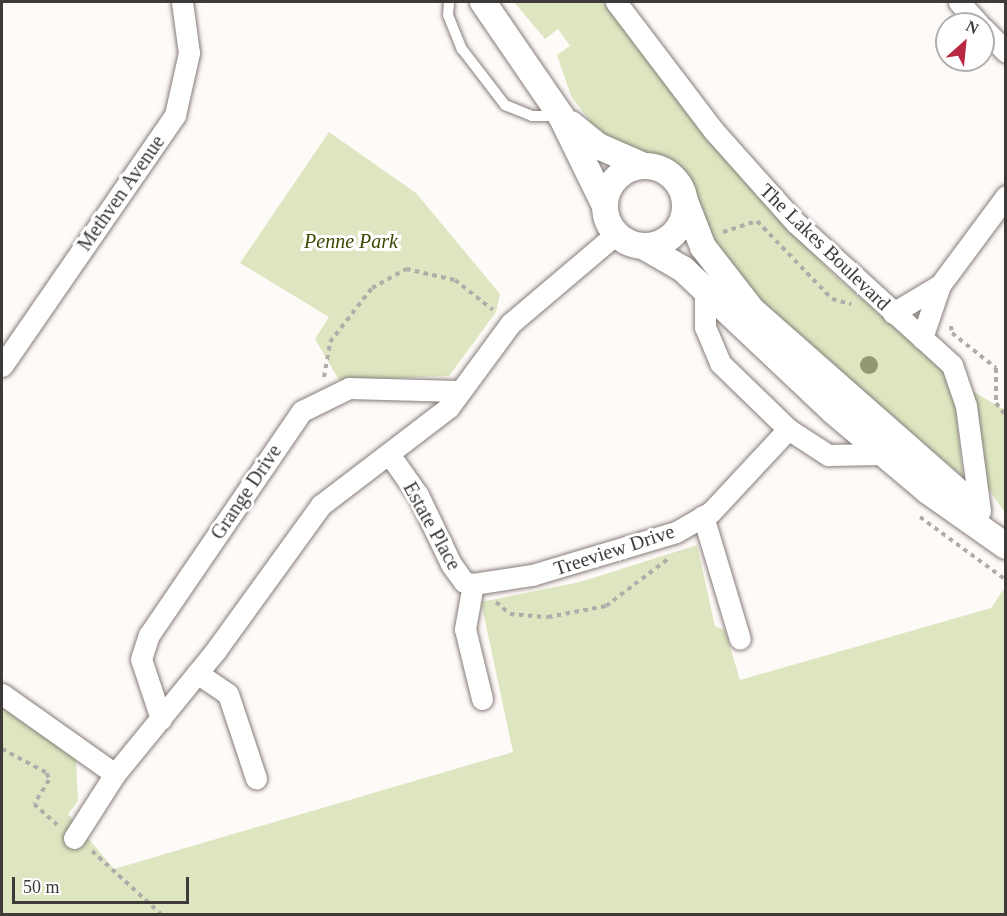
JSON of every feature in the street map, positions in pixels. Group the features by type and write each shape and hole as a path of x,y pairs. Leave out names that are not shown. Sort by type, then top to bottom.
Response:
{"street":[{"name":"Methven Avenue","path":"2,366 175,115 189,54 183,2"},
{"path":"483,2 561,116 605,206 616,234 644,246 705,288 883,454 1005,546"},
{"name":"The Lakes Boulevard","path":"616,2 714,130 796,223 866,291 922,338 958,375 980,511"},
{"path":"561,116 598,146 644,166 666,172 685,201 703,247 731,287 783,340 980,511 1005,530"},
{"path":"605,206 621,174 644,166"},
{"path":"922,338 940,285 1005,196"},
{"path":"644,246 657,244 678,228 685,201"},
{"path":"74,838 115,774 198,674 321,505 449,407 458,391 511,323 616,234"},
{"path":"893,314 940,285"},
{"path":"705,288 705,327 720,363 788,429 828,455 883,454"},
{"name":"Grange Drive","path":"162,719 141,659 149,635 302,411 320,398 349,388 458,391"},
{"name":"Treeview Drive","path":"473,584 532,575 676,532 703,516 788,429"},
{"name":"Estate Place","path":"389,454 418,495 451,564 464,582 473,584 465,629 482,699"},
{"path":"703,516 740,639"},
{"path":"198,674 228,694 256,778"},
{"path":"2,694 115,774"}],"lane":[{"path":"449,2 448,15 462,49 505,105 532,116 561,116"}],"path":[{"path":"703,247 741,222 757,221 838,303 853,303 866,291"},
{"path":"320,398 330,342 372,288 406,268 455,280 511,323"},
{"path":"932,310 996,368 996,403 1005,416"},
{"path":"473,584 510,614 548,617 606,606 662,567 675,550"}],"green space":[{"path":"514,2 603,2 759,198 834,275 945,372 954,392 963,477 760,301 725,261 676,169 628,150 594,126 571,96 557,55 570,46 558,29 545,39"},
{"name":"Penne Park","path":"329,132 416,193 500,294 496,312 449,376 339,380 315,339 329,317 240,263"},
{"path":"974,392 1005,410 1005,513 986,485"},
{"path":"697,545 715,626 725,630 740,680 991,608 1005,587 1005,914 2,914 2,708 76,759 78,801 68,814 114,869 513,752 481,602 580,582"}]}
